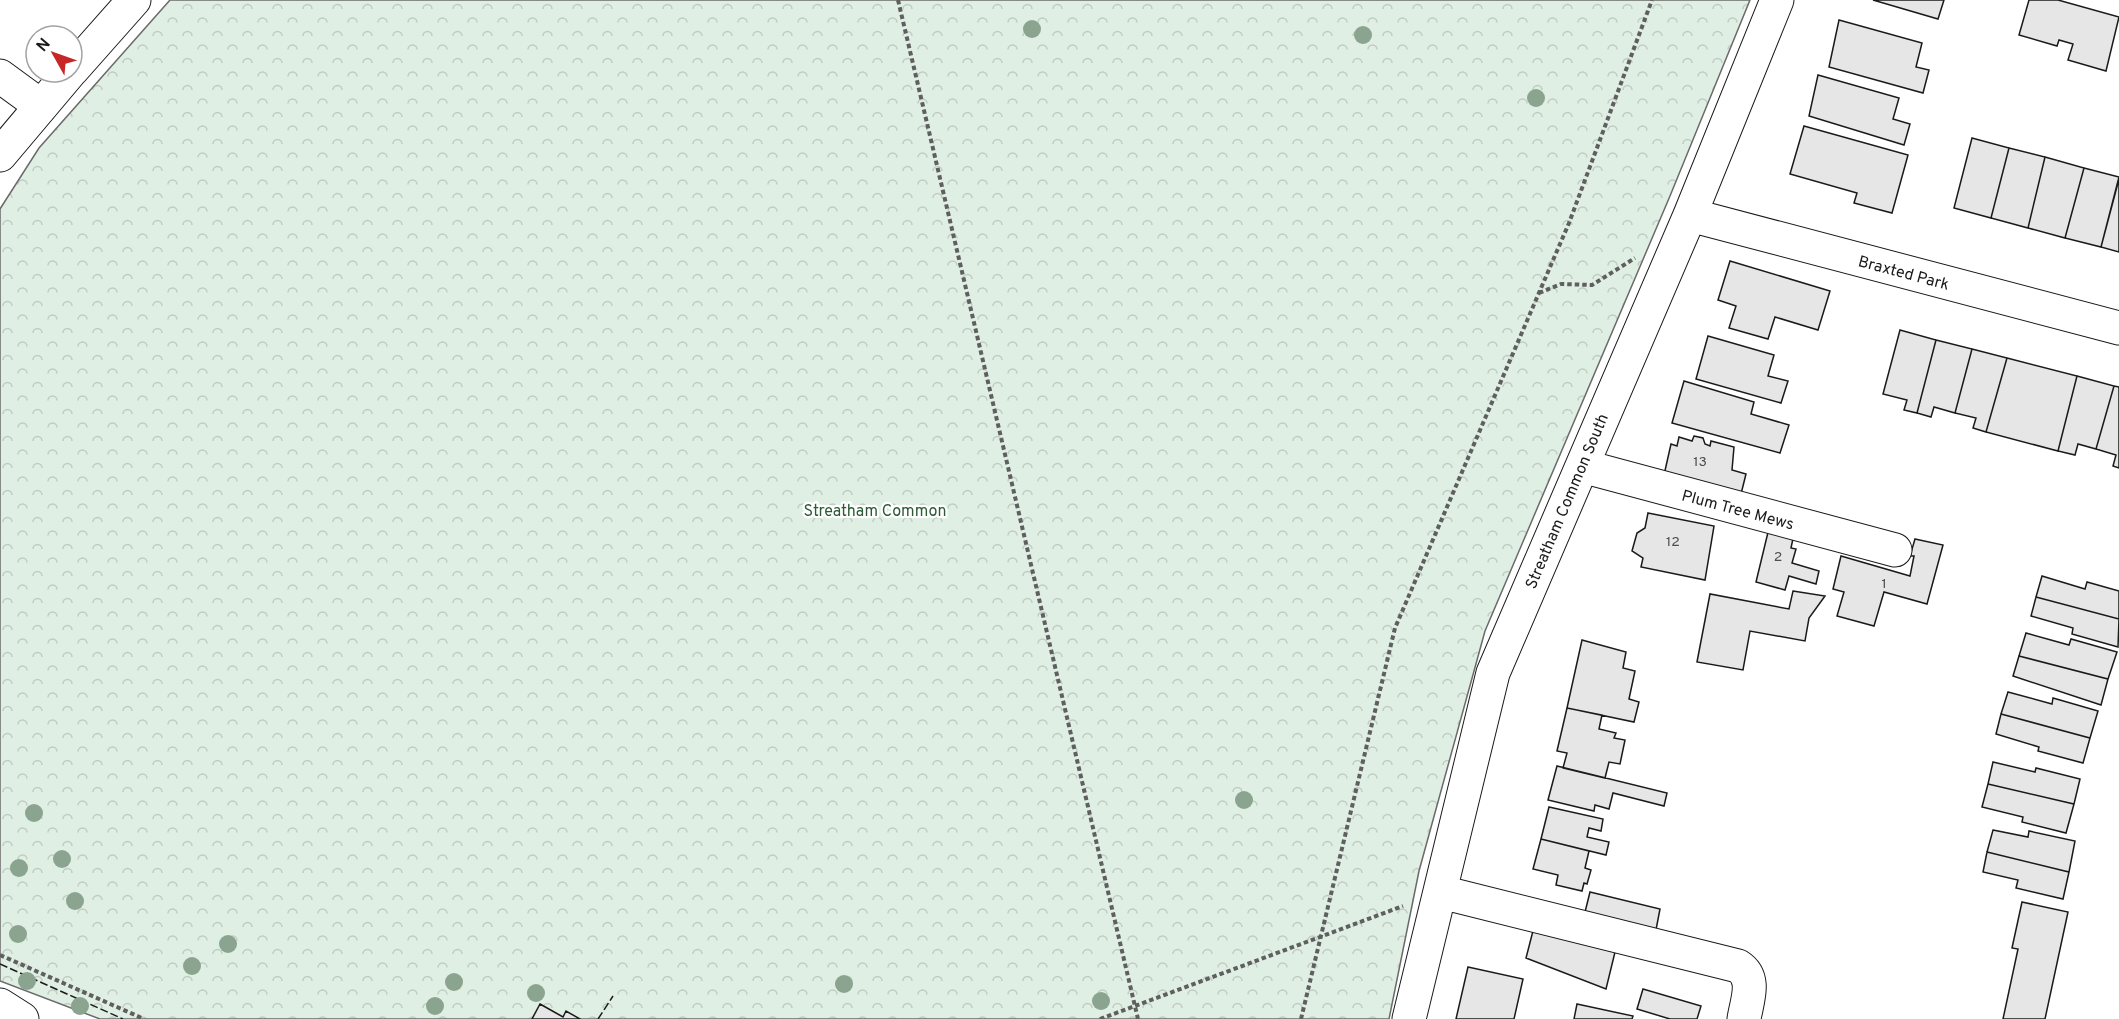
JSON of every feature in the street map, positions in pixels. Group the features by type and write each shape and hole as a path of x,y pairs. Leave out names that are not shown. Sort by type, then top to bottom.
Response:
{"main road":[{"path":"84,56 134,0"},
{"name":"Streatham Common South","path":"1409,1019 1493,673 1690,215 1777,0"},
{"path":"0,76 41,106"},
{"path":"0,155 60,84"},
{"name":"Braxted Park","path":"1690,215 2119,328"},
{"name":"Plum Tree Mews","path":"1582,466 1895,550"},
{"path":"1441,892 1738,966 1747,971 1750,980 1744,1019"},
{"path":"0,1005 22,1019"}],"path":[{"path":"898,0 1138,1019"},
{"path":"1301,1019 1395,628 1569,223 1652,0"},
{"path":"1538,294 1561,284 1592,285 1640,255"},
{"path":"1100,1019 1441,892"},
{"path":"0,955 144,1019"}],"green space":[{"name":"Streatham Common","path":"170,0 1750,0 1670,196 1485,631 1419,871 1389,1019 100,1019 0,981 0,209 39,148"}],"building":[{"path":"1873,0 1944,0 1938,19"},
{"path":"2029,0 2058,0 2119,17 2106,71 2068,60 2073,44 2059,40 2057,46 2019,35"},
{"path":"1839,20 1922,43 1916,67 1929,70 1923,93 1829,67"},
{"path":"1818,75 1899,98 1893,119 1910,124 1904,145 1809,116"},
{"path":"1804,126 1908,155 1892,213 1854,203 1857,193 1790,174"},
{"path":"1972,138 2009,148 1991,218 1954,208"},
{"path":"2009,148 2045,157 2028,228 1991,218"},
{"path":"2045,157 2084,168 2065,238 2028,228"},
{"path":"2084,168 2119,177 2101,247 2065,238"},
{"path":"2119,179 2119,252 2101,247"},
{"path":"1730,261 1830,291 1818,330 1775,317 1768,339 1729,328 1736,306 1718,300"},
{"path":"1900,330 1936,340 1917,413 1904,410 1907,400 1883,394"},
{"path":"1708,336 1774,355 1768,376 1788,381 1781,403 1696,379"},
{"path":"1936,340 1972,349 1955,413 1934,407 1931,417 1917,413"},
{"path":"1972,349 2007,358 1986,432 1973,428 1976,418 1955,413"},
{"path":"2007,358 2077,376 2058,451 1986,432"},
{"path":"2077,376 2114,386 2096,449 2078,444 2075,455 2058,451"},
{"path":"1684,381 1754,402 1751,414 1789,425 1780,453 1672,423"},
{"path":"2114,386 2119,387 2119,468 2113,466 2116,455 2096,449"},
{"path":"1694,436 1703,438 1705,444 1710,446 1711,441 1734,447 1732,470 1746,474 1741,494 1664,475 1671,444 1677,446 1679,437 1692,441"},
{"path":"1648,513 1714,526 1705,580 1641,567 1643,558 1632,551 1637,533 1645,528"},
{"path":"1770,524 1795,529 1791,548 1796,549 1792,563 1819,571 1816,584 1789,576 1785,590 1756,582"},
{"path":"1915,539 1943,545 1927,604 1884,592 1874,626 1837,616 1844,592 1833,589 1841,556 1910,576 1914,556 1910,556"},
{"path":"2042,576 2085,589 2087,582 2119,591 2119,619 2036,597"},
{"path":"1793,591 1825,596 1809,618 1805,641 1750,631 1743,670 1697,662 1710,594 1789,609"},
{"path":"2036,597 2119,619 2118,647 2072,634 2073,628 2031,616"},
{"path":"2026,633 2069,645 2071,639 2117,652 2108,679 2019,656"},
{"path":"1582,640 1626,652 1623,668 1635,671 1629,699 1639,702 1634,722 1567,708"},
{"path":"2019,656 2108,679 2101,705 2013,676"},
{"path":"2008,692 2052,704 2053,698 2098,711 2090,738 2001,714"},
{"path":"1567,708 1602,715 1599,729 1616,733 1614,738 1625,740 1620,764 1609,762 1605,778 1563,768 1567,753 1557,751"},
{"path":"2001,714 2090,738 2083,763 2038,751 2039,747 1996,734"},
{"path":"1993,762 2035,772 2036,768 2080,779 2074,804 1988,784"},
{"path":"1557,766 1667,793 1664,806 1613,793 1609,809 1595,805 1594,811 1548,800"},
{"path":"1988,784 2074,804 2066,833 2022,822 2023,817 1982,807"},
{"path":"1549,807 1603,819 1601,831 1589,828 1587,837 1609,842 1606,855 1541,839"},
{"path":"1993,830 2028,837 2029,831 2075,841 2069,872 1987,852"},
{"path":"1541,839 1589,851 1585,868 1591,870 1587,884 1584,883 1582,891 1556,885 1558,875 1533,869"},
{"path":"1987,852 2069,872 2063,899 2016,888 2018,880 1983,872"},
{"path":"1590,892 1660,909 1655,935 1585,912"},
{"path":"2022,902 2068,912 2045,1019 2003,1019 2018,949 2012,948"},
{"path":"1534,927 1616,948 1606,989 1526,958"},
{"path":"1468,967 1523,979 1514,1019 1456,1019"},
{"path":"1643,989 1701,1006 1697,1019 1670,1019 1637,1009"},
{"path":"540,1004 563,1017 566,1011 580,1019 532,1019"},
{"path":"1577,1004 1633,1016 1632,1019 1574,1019"}],"fence":[{"path":"0,964 123,1019"},
{"path":"598,1019 613,996"}]}
